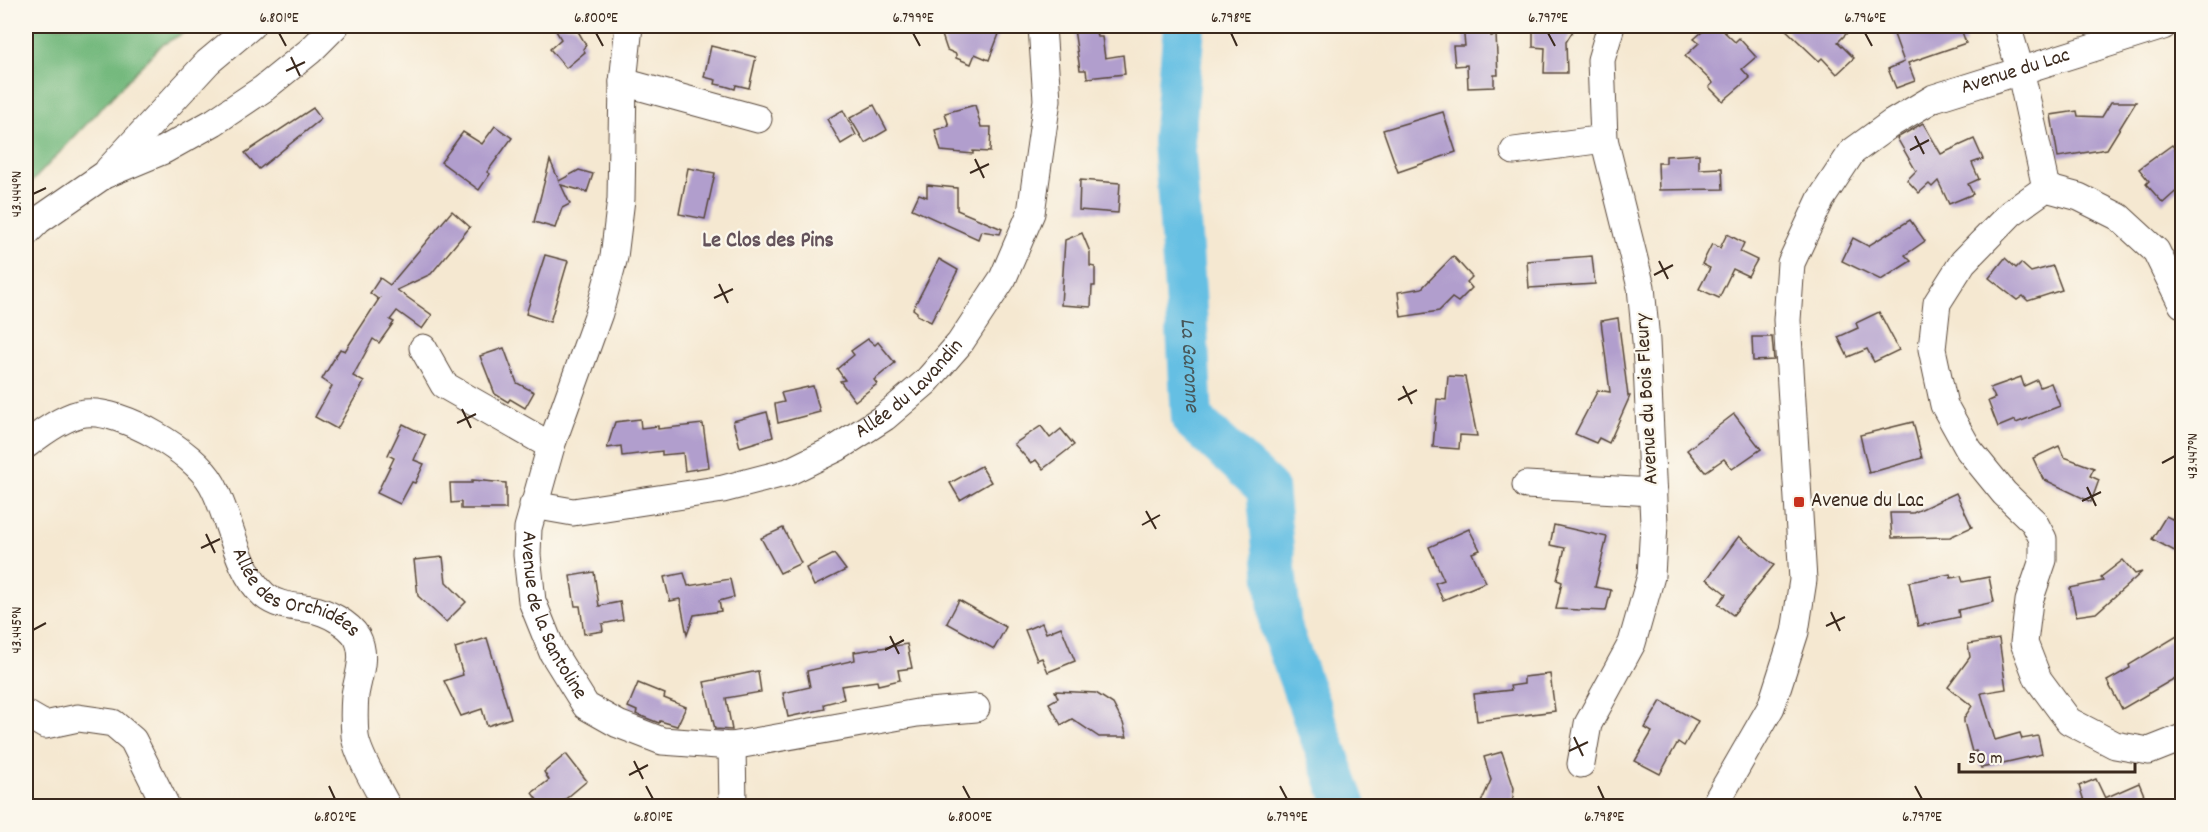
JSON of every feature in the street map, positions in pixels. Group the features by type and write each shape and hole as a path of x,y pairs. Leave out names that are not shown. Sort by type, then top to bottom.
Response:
{"street":[{"path":"104,175 208,62 251,26"},
{"path":"26,233 39,220 104,175 164,150 214,122 263,89 310,51 335,26"},
{"name":"Avenue de la Santoline","path":"629,26 623,82 621,199 614,257 599,313 551,446 528,528 527,555 532,601 553,653 586,706 618,724 662,741 732,746 917,713 975,708"},
{"name":"Allée du Lavandin","path":"534,506 573,512 723,489 788,472 847,442 885,417 926,382 960,344 1003,278 1031,213 1047,100 1042,26"},
{"name":"Avenue du Bois Fleury","path":"1581,764 1588,724 1632,643 1651,576 1654,524 1646,341 1641,287 1604,139 1601,60 1611,26"},
{"path":"2007,26 2020,69 2046,188"},
{"name":"Avenue du Lac","path":"1714,807 1771,707 1797,622 1803,580 1787,320 1791,263 1821,200 1852,152 1892,123 1934,98 2020,69 2163,26"},
{"path":"623,82 758,119"},
{"path":"1514,152 1604,139"},
{"path":"2046,188 2079,197 2119,217 2156,251 2182,304"},
{"path":"2046,188 2011,213 1964,262 1937,303 1932,349 1944,405 1969,450 2004,493 2034,522 2043,539 2043,560 2029,601 2024,643 2038,679 2069,721 2115,746 2149,751 2182,738"},
{"path":"423,348 444,385 551,446"},
{"name":"Allée des Orchidées","path":"26,445 60,423 83,413 105,412 133,422 165,440 191,461 211,483 239,554 264,596 285,606 313,610 342,622 357,638 363,659 355,697 355,739 387,807"},
{"path":"1526,485 1653,492"},
{"path":"26,714 45,725 78,718 113,723 133,740 166,807"},
{"path":"732,746 733,807"}],"green space":[{"path":"26,26 196,26 160,46 26,188"}],"building":[{"path":"553,26 575,26 586,45 583,49 585,52 566,68 550,49 561,39"},
{"path":"939,26 976,26 999,34 989,60 975,54 971,64 956,58 956,54 947,50"},
{"path":"1095,26 1097,37 1102,37 1105,58 1123,55 1125,74 1087,78 1086,70 1080,70 1074,29"},
{"path":"1463,26 1490,26 1491,36 1496,35 1498,75 1494,75 1494,87 1468,88 1467,65 1455,66 1453,46 1465,46"},
{"path":"1533,26 1576,26 1566,42 1567,73 1544,73 1545,48 1533,47"},
{"path":"1709,26 1718,26 1735,42 1739,38 1756,57 1742,69 1750,78 1723,101 1709,87 1713,83 1685,56 1699,43 1694,39"},
{"path":"1782,26 1854,26 1838,42 1854,58 1837,74 1822,58 1819,61"},
{"path":"1891,26 1960,26 1966,43 1908,63 1915,81 1896,88 1888,69 1904,62"},
{"path":"711,46 756,57 749,88 736,85 735,89 715,84 716,80 704,77"},
{"path":"2111,102 2136,102 2107,149 2058,157 2051,115 2077,111 2078,116 2102,117"},
{"path":"874,105 887,130 865,143 850,118"},
{"path":"975,105 981,127 991,127 990,152 973,151 973,154 941,151 935,130 949,126 945,113"},
{"path":"313,108 321,119 259,169 245,153"},
{"path":"843,110 856,135 841,144 827,119"},
{"path":"1443,112 1456,152 1398,172 1383,130"},
{"path":"1923,123 1941,154 1974,139 1983,159 1972,163 1979,179 1968,184 1973,194 1949,204 1938,181 1932,187 1929,184 1919,193 1907,180 1916,171 1897,138"},
{"path":"495,126 512,138 487,172 490,174 479,190 441,162 463,132 482,144"},
{"path":"2172,145 2182,157 2182,186 2163,203 2146,184 2149,181 2139,169"},
{"path":"1699,154 1699,169 1722,168 1723,189 1659,190 1658,163 1666,163 1666,156"},
{"path":"550,160 559,181 579,170 593,174 587,192 561,185 570,204 562,208 555,228 534,222"},
{"path":"688,168 715,173 705,219 679,214"},
{"path":"1080,180 1120,183 1118,213 1079,210"},
{"path":"927,185 957,188 957,210 1002,229 1000,234 981,231 978,239 912,209 919,194 927,197"},
{"path":"452,211 470,227 431,274 397,290 432,315 422,329 397,311 390,320 394,322 379,343 373,339 353,376 364,382 337,429 315,417 332,386 322,379 340,349 345,351 379,299 377,300 370,293 380,278 390,285"},
{"path":"1910,220 1925,241 1905,255 1911,261 1881,280 1842,261 1853,238 1868,246"},
{"path":"1082,233 1090,252 1090,266 1095,267 1095,286 1092,286 1091,307 1061,305 1065,240"},
{"path":"1727,234 1744,243 1740,252 1757,260 1748,276 1733,269 1719,298 1699,289 1710,268 1702,264 1712,244 1720,248"},
{"path":"545,255 568,261 550,322 526,314"},
{"path":"1453,256 1472,277 1467,282 1472,288 1458,302 1452,298 1439,311 1401,317 1398,292 1422,288"},
{"path":"1592,256 1595,284 1529,288 1527,261"},
{"path":"2005,258 2016,268 2021,263 2031,272 2053,266 2062,290 2028,301 2023,296 2017,300 1989,278"},
{"path":"939,259 958,270 931,322 917,315 913,309"},
{"path":"1879,312 1899,350 1874,362 1867,349 1848,357 1838,337 1858,328 1856,323"},
{"path":"1618,318 1628,396 1630,396 1609,443 1599,438 1596,443 1575,434 1598,390 1610,392 1601,321"},
{"path":"1752,337 1772,337 1774,360 1753,361"},
{"path":"868,339 875,345 878,342 895,363 874,380 877,384 855,401 840,381 845,380 837,369 854,355 851,351"},
{"path":"504,348 517,383 534,392 525,408 510,399 508,402 495,394 480,356"},
{"path":"1448,376 1465,377 1477,436 1460,435 1459,449 1433,447 1437,399 1446,400"},
{"path":"2021,377 2024,386 2037,380 2040,387 2051,383 2060,406 2016,423 2015,420 1998,427 1988,401 1995,398 1990,388"},
{"path":"813,386 820,412 778,423 775,404 784,402 781,393"},
{"path":"767,412 773,437 740,447 733,421"},
{"path":"1734,414 1761,449 1732,469 1724,459 1705,472 1687,450"},
{"path":"640,419 641,428 658,426 658,429 703,424 709,467 685,471 683,453 662,455 662,451 622,456 621,446 607,448 615,422"},
{"path":"1913,422 1922,458 1869,473 1860,435"},
{"path":"403,424 425,435 414,460 424,464 415,483 412,482 400,504 377,493 394,458 388,455"},
{"path":"1041,426 1050,438 1061,429 1074,445 1043,469 1036,460 1031,463 1014,444"},
{"path":"2059,446 2064,457 2094,468 2090,476 2099,480 2091,502 2043,479 2033,458"},
{"path":"981,466 991,482 960,500 950,483"},
{"path":"472,480 506,483 506,509 461,509 461,502 451,503 450,483 472,483"},
{"path":"1956,493 1972,527 1950,537 1892,538 1890,513 1913,513"},
{"path":"2166,516 2182,524 2182,555 2152,539"},
{"path":"1554,525 1607,537 1595,587 1611,590 1606,611 1556,609 1562,582 1557,580 1565,548 1550,545"},
{"path":"783,528 801,563 780,573 761,538"},
{"path":"1469,529 1480,550 1472,553 1486,582 1443,600 1435,583 1444,580 1429,547"},
{"path":"1739,536 1774,565 1733,615 1718,604 1726,594 1707,579"},
{"path":"834,554 846,570 814,586 806,568"},
{"path":"443,557 446,582 466,602 446,622 418,596 414,560"},
{"path":"2123,560 2135,574 2142,572 2096,613 2076,616 2070,588 2103,581 2101,577"},
{"path":"594,572 599,606 620,602 623,620 602,624 603,631 584,634 580,606 575,606 570,576"},
{"path":"684,573 688,586 730,579 734,597 719,601 721,611 694,615 687,635 680,599 670,601 664,577"},
{"path":"1950,574 1951,578 1961,576 1963,582 1989,577 1994,602 1958,610 1959,617 1918,626 1909,582"},
{"path":"959,600 1006,627 994,649 947,623"},
{"path":"1042,623 1046,633 1061,627 1075,661 1048,672 1042,658 1037,660 1025,630"},
{"path":"2182,633 2182,674 2122,709 2107,681"},
{"path":"487,638 511,718 487,726 482,709 461,716 444,681 463,675 455,648"},
{"path":"1999,639 2006,689 1981,693 1995,740 2020,733 2022,739 2038,736 2042,754 1981,768 1976,751 1972,752 1964,722 1972,706 1948,687 1970,657 1968,644"},
{"path":"907,644 912,668 898,670 900,680 878,685 877,681 841,686 844,699 824,704 825,709 788,717 783,693 810,687 807,671 855,660 854,652"},
{"path":"758,671 761,692 726,698 732,730 715,729 704,682"},
{"path":"1550,674 1555,711 1477,721 1474,694 1511,690 1510,686 1524,684 1524,677"},
{"path":"638,683 665,694 664,698 686,707 677,726 660,721 659,723 636,714 637,711 628,707"},
{"path":"1055,691 1096,693 1113,704 1127,737 1099,737 1072,719 1061,725 1049,703 1058,698"},
{"path":"1661,701 1698,721 1684,746 1678,742 1660,774 1635,761 1652,732 1645,728"},
{"path":"1502,752 1514,788 1512,807 1479,807 1491,780 1484,757"},
{"path":"566,754 587,781 556,807 542,807 532,793 549,780 544,772"},
{"path":"2096,779 2105,798 2139,783 2149,807 2086,807 2079,786"}],"waterway":[{"name":"La Garonne","path":"1184,26 1174,141 1192,419 1267,488 1281,628 1346,806"}],"place":[{"name":"Avenue du Lac","path":"1799,502"}],"district":[{"name":"Le Clos des Pins","path":"768,241"}]}
